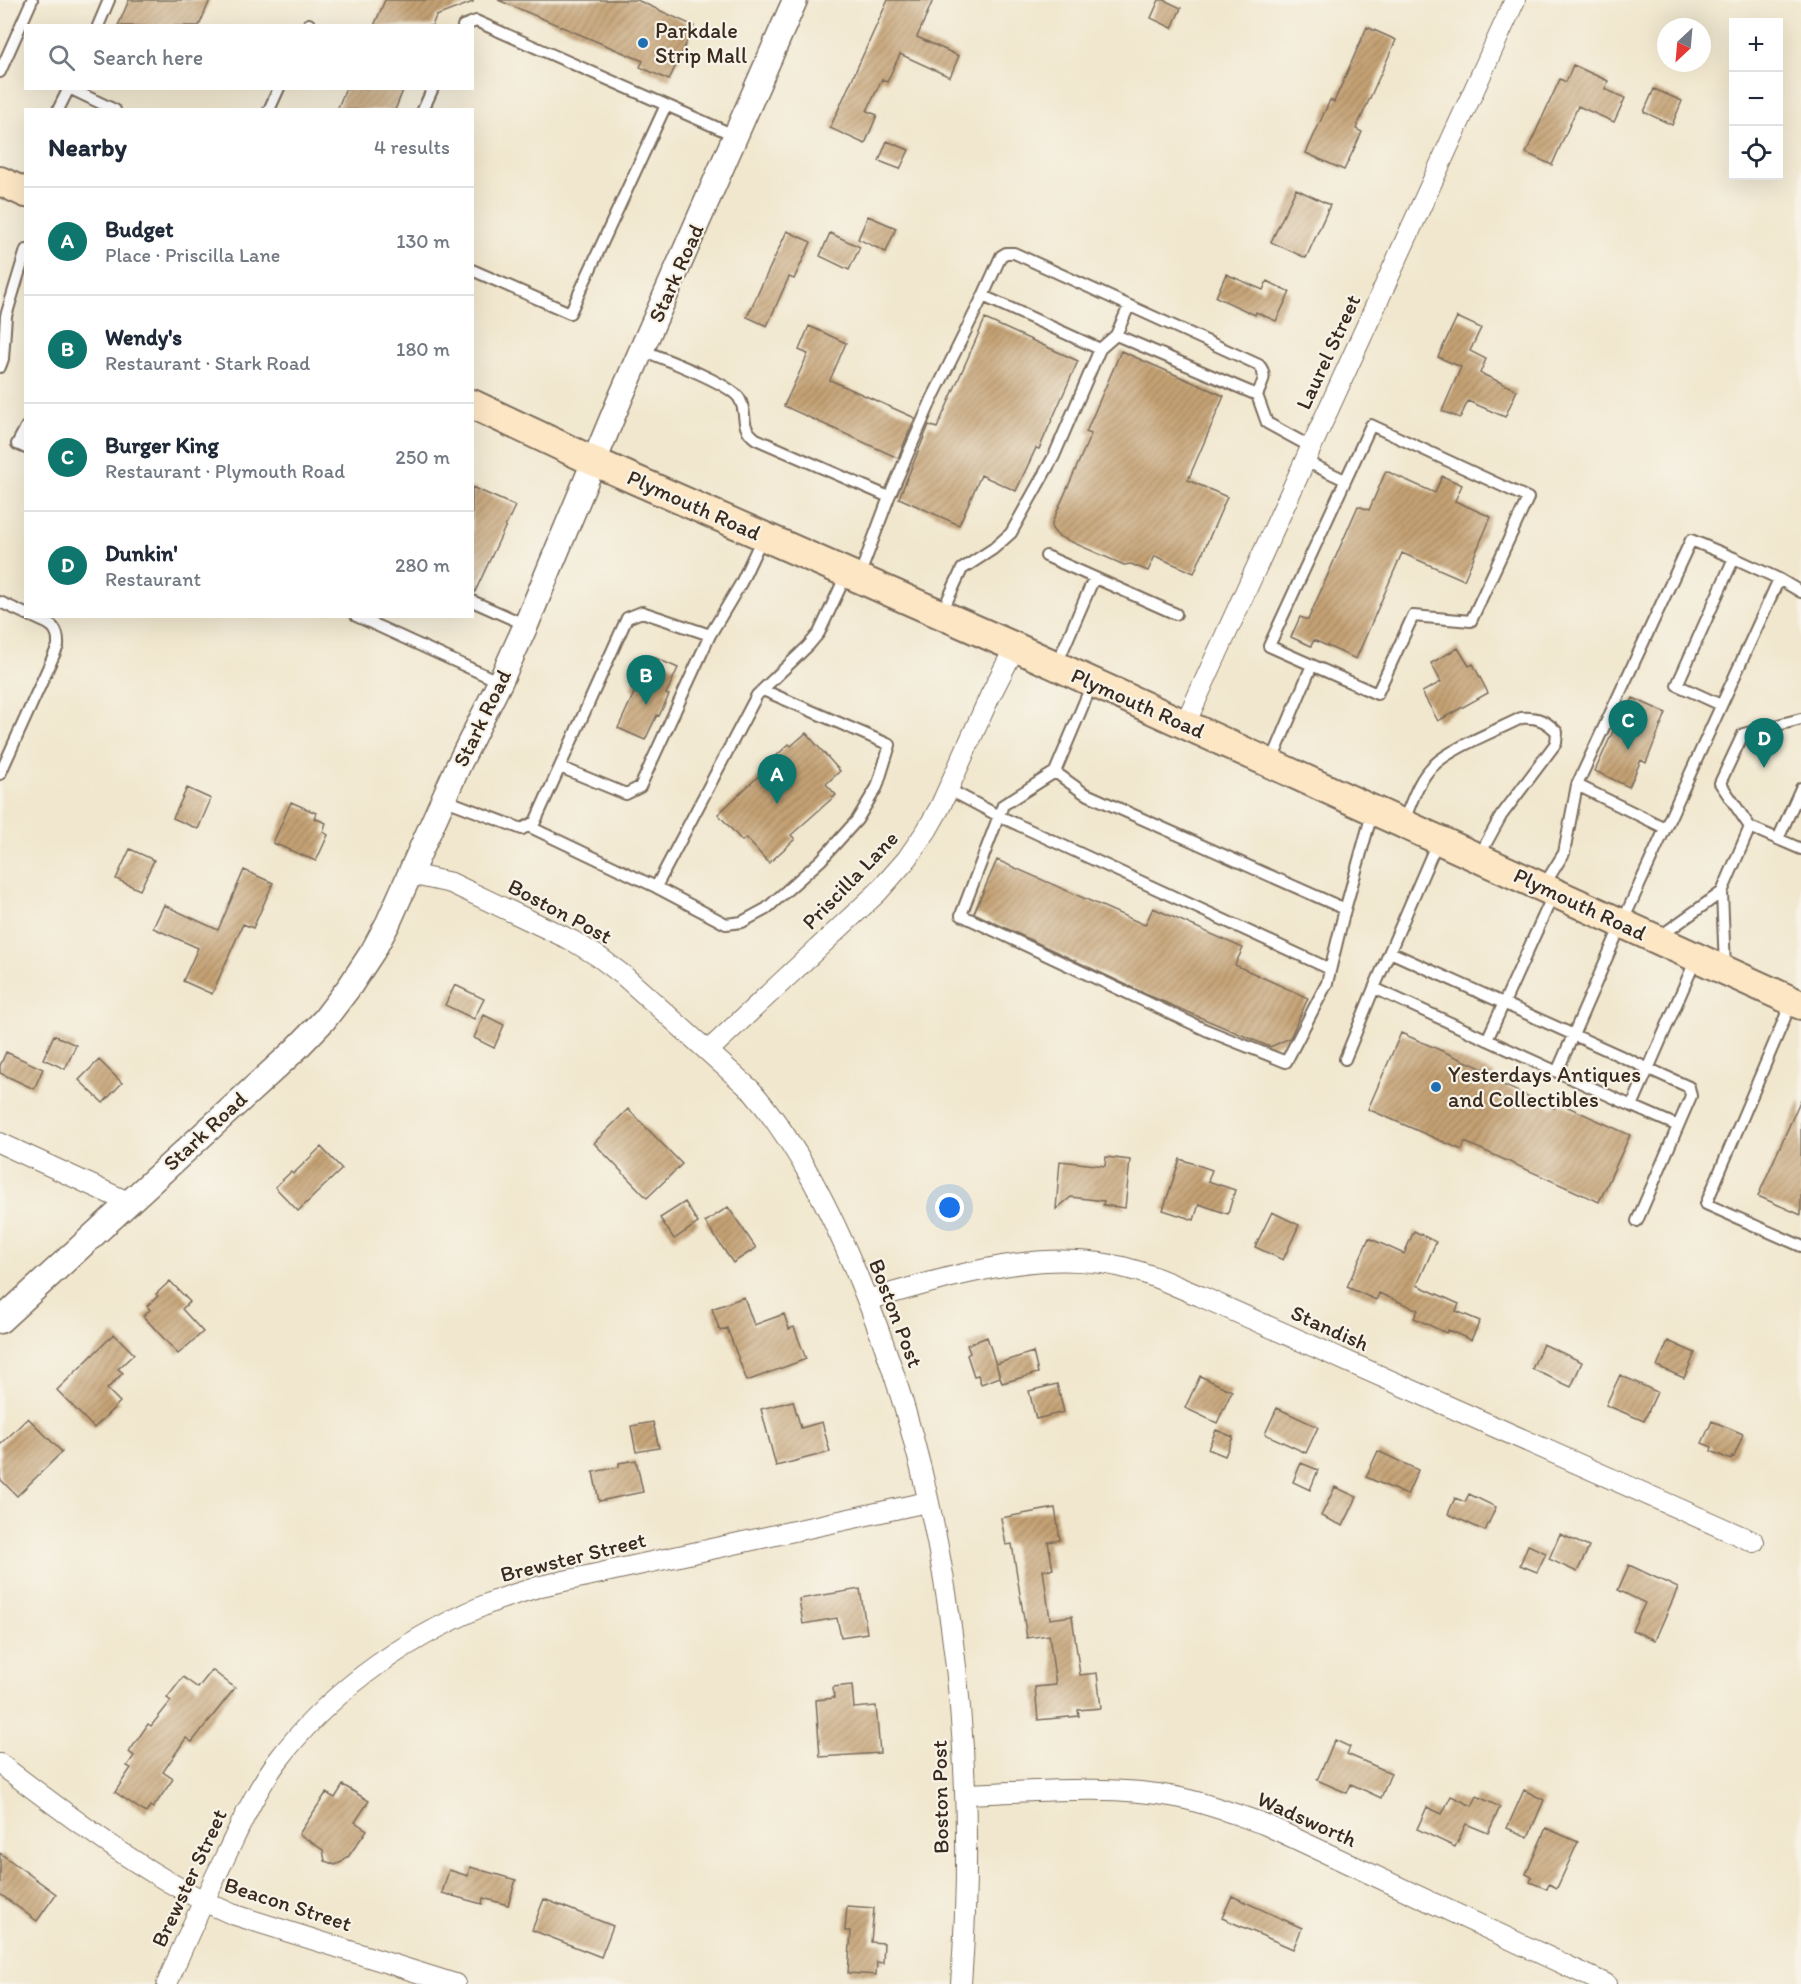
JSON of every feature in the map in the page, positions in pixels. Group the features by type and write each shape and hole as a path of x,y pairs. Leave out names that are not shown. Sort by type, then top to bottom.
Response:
{"main road":[{"name":"Plymouth Road","path":"474,405 596,462 1093,682 1725,971 1798,996"}],"street":[{"name":"Stark Road","path":"0,1321 295,1050 324,1020 350,987 373,951 526,625 642,350 795,0"},
{"name":"Laurel Street","path":"1185,724 1515,0"},
{"name":"Priscilla Lane","path":"708,1051 878,892 907,859 927,830 948,789 1015,647"},
{"name":"Boston Post","path":"410,874 451,883 573,941 623,975 751,1090 767,1108 813,1182 844,1244 878,1326 906,1409 944,1583 959,1686 964,1741 965,1852 961,1984"},
{"path":"0,1143 129,1202"},
{"name":"Standish","path":"867,1300 978,1270 1025,1262 1081,1262 1136,1270 1200,1296 1754,1542"},
{"name":"Brewster Street","path":"167,1984 203,1901 253,1799 275,1765 322,1710 394,1653 434,1629 486,1605 541,1586 927,1502"},
{"name":"Beacon Street","path":"0,1764 127,1857 203,1901 232,1914 455,1984"},
{"name":"Wadsworth","path":"965,1794 1124,1791 1175,1797 1215,1806 1264,1824 1606,1984"}],"lane":[{"path":"0,72 32,0"},
{"path":"99,24 109,0"},
{"path":"468,24 476,21 736,136"},
{"path":"59,108 68,90"},
{"path":"73,90 111,108"},
{"path":"270,108 278,90"},
{"path":"424,108 432,90"},
{"path":"474,271 570,313 666,105"},
{"path":"656,887 757,695 819,633 853,575 890,497 932,399 983,296 1000,256 1014,253 1259,365 1264,370 1265,377 1257,395 1267,423 1345,480"},
{"path":"0,367 3,359 6,316 24,257"},
{"path":"983,296 1100,349"},
{"path":"940,614 962,569 993,549 1011,533 1054,456 1100,349 1116,335 1129,306"},
{"path":"1116,335 1257,395"},
{"path":"642,350 722,385 738,396 744,410 744,423 748,433 756,439 890,497"},
{"path":"1371,425 1528,498 1471,621 1413,616 1377,694 1312,665 1269,646 1371,425"},
{"path":"24,431 17,444 24,447"},
{"path":"560,767 626,794 640,787 710,635 741,583 763,536"},
{"path":"1487,1040 1564,853 1577,784 1691,540 1779,579 1801,592"},
{"path":"1046,556 1176,614"},
{"path":"1721,705 1677,685 1734,558"},
{"path":"1056,666 1094,578"},
{"path":"1557,1072 1622,923 1779,579"},
{"path":"474,601 526,625"},
{"path":"0,602 24,613"},
{"path":"443,799 522,829 535,822 627,618 642,612 710,635"},
{"path":"0,774 58,646 58,634 52,626 35,618"},
{"path":"360,618 500,682"},
{"path":"1271,763 1312,665"},
{"path":"1093,682 1055,772 1003,805 961,915 1206,1030 1286,1062 1327,982 1373,810"},
{"path":"528,826 656,887 726,924 742,922 766,909 821,860 857,820 877,787 890,745 763,690"},
{"path":"1403,823 1423,778 1433,765 1446,756 1521,718 1535,718 1548,722 1557,732 1556,743 1502,816 1478,858"},
{"path":"1801,719 1743,735 1720,783 1750,827 1801,849"},
{"path":"1055,772 1084,793 1345,909"},
{"path":"1577,784 1665,828"},
{"path":"1778,839 1801,788"},
{"path":"948,789 999,816 1330,969"},
{"path":"1725,971 1722,892 1750,827"},
{"path":"1345,1059 1439,840"},
{"path":"1656,939 1722,892"},
{"path":"1390,952 1689,1087 1691,1096 1637,1221"},
{"path":"1632,1106 1696,957"},
{"path":"1374,988 1678,1126"},
{"path":"1798,996 1706,1204 1801,1246"}],"building":[{"path":"129,0 210,0 200,24 119,24"},
{"path":"385,0 473,0 473,2 436,16 433,24 375,24"},
{"name":"Parkdale Strip Mall","path":"498,0 637,0 694,26 669,80 640,67 643,61"},
{"path":"888,0 933,0 917,37 959,56 950,77 900,54 887,82 882,79 867,111 877,115 865,144 830,128"},
{"path":"1159,0 1181,8 1172,28 1151,18"},
{"path":"1367,27 1396,40 1356,129 1362,132 1344,170 1306,153 1330,100 1334,102"},
{"path":"1573,65 1608,81 1605,89 1625,98 1614,122 1578,106 1552,165 1526,153 1560,79 1566,82"},
{"path":"1654,89 1682,101 1672,125 1644,112"},
{"path":"345,90 403,90 396,108 338,108"},
{"path":"887,141 909,150 900,169 879,161"},
{"path":"1296,189 1330,205 1306,258 1271,242"},
{"path":"868,216 896,228 886,252 858,239"},
{"path":"787,231 811,242 794,279 789,277 767,326 747,317"},
{"path":"830,233 860,247 849,270 820,256"},
{"path":"1226,274 1263,290 1267,281 1290,292 1276,321 1256,312 1255,315 1216,297"},
{"path":"1457,317 1481,328 1470,351 1486,359 1480,373 1517,390 1505,417 1468,401 1460,418 1442,411 1461,367 1438,357"},
{"path":"985,319 1078,361 1039,449 1036,448 1016,491 981,475 959,525 899,498 929,425 937,428"},
{"path":"809,326 846,343 830,380 915,418 898,458 784,406 808,354 799,350"},
{"path":"1121,351 1224,396 1188,480 1227,497 1194,573 1155,556 1148,571 1131,564 1124,565 1058,536 1052,529 1052,523 1091,434 1086,432"},
{"path":"1386,471 1435,493 1442,476 1462,485 1455,501 1491,517 1464,580 1402,553 1356,659 1314,640 1311,646 1291,637 1300,617 1308,620 1358,506 1369,510"},
{"path":"474,488 515,506 474,594"},
{"path":"1458,648 1469,666 1473,664 1488,693 1438,721 1422,692 1441,682 1431,663"},
{"path":"651,656 678,668 666,694 669,695 645,740 618,728 635,691 631,689 639,670 644,672"},
{"path":"1633,698 1666,713 1646,763 1641,760 1629,787 1595,771 1618,720 1622,722"},
{"path":"806,733 840,771 826,784 836,795 791,835 795,839 769,863 746,838 742,841 718,814 777,759 775,757 789,744 791,746"},
{"path":"187,788 211,799 198,829 173,818"},
{"path":"291,802 316,813 314,818 326,823 323,832 328,835 316,861 273,843"},
{"path":"130,849 154,860 140,890 116,879"},
{"path":"997,860 1145,925 1153,908 1243,948 1235,965 1308,998 1290,1038 1270,1047 1150,996 974,913"},
{"path":"244,870 273,883 253,928 243,924 212,994 183,981 198,948 153,928 164,905 218,930"},
{"path":"455,985 484,999 474,1019 445,1005"},
{"path":"484,1015 504,1025 494,1048 474,1038"},
{"path":"1401,1033 1495,1074 1492,1080 1554,1108 1557,1102 1630,1135 1599,1202 1465,1142 1462,1150 1368,1109"},
{"path":"54,1035 76,1045 65,1069 43,1059"},
{"path":"6,1052 43,1069 34,1089 0,1073 0,1066"},
{"path":"99,1060 122,1083 103,1103 79,1080"},
{"path":"1801,1099 1801,1215 1758,1196"},
{"path":"628,1109 682,1164 647,1198 594,1143"},
{"path":"321,1147 342,1169 298,1211 275,1187 291,1172 293,1174"},
{"path":"1106,1157 1130,1160 1125,1208 1103,1205 1104,1201 1071,1197 1056,1209 1060,1161 1105,1166"},
{"path":"1180,1159 1212,1170 1208,1181 1235,1190 1228,1214 1199,1204 1194,1220 1163,1210"},
{"path":"685,1202 698,1223 674,1239 660,1218"},
{"path":"728,1207 756,1248 733,1263 705,1222"},
{"path":"1272,1212 1299,1225 1283,1260 1255,1247"},
{"path":"1414,1231 1436,1242 1417,1285 1459,1304 1456,1311 1480,1321 1471,1340 1448,1330 1446,1333 1414,1318 1418,1310 1379,1293 1376,1300 1347,1287 1369,1238 1404,1254"},
{"path":"170,1281 190,1302 182,1309 203,1332 178,1354 143,1316 150,1310 147,1306 158,1296 156,1294"},
{"path":"744,1297 754,1325 784,1314 789,1329 794,1327 806,1359 747,1381 727,1328 720,1331 712,1309"},
{"path":"114,1334 134,1354 118,1369 123,1373 107,1389 120,1402 94,1428 57,1390"},
{"path":"987,1337 1000,1377 981,1384 978,1375 974,1376 967,1355 970,1353 967,1345"},
{"path":"1668,1341 1695,1353 1684,1378 1657,1366"},
{"path":"1543,1344 1582,1362 1571,1387 1532,1369"},
{"path":"1033,1352 1038,1373 1002,1383 996,1364"},
{"path":"1620,1375 1657,1392 1644,1421 1606,1405"},
{"path":"1200,1376 1232,1391 1217,1423 1185,1408"},
{"path":"1057,1384 1064,1412 1036,1419 1029,1391"},
{"path":"793,1401 801,1428 822,1422 830,1452 776,1466 761,1409"},
{"path":"1277,1408 1318,1427 1306,1453 1265,1434"},
{"path":"28,1418 62,1452 17,1496 0,1479 0,1445"},
{"path":"1712,1421 1743,1434 1731,1460 1711,1451 1712,1447 1702,1443"},
{"path":"653,1422 659,1448 636,1452 631,1426"},
{"path":"1216,1430 1233,1437 1225,1456 1208,1449"},
{"path":"1378,1451 1418,1470 1407,1495 1366,1477"},
{"path":"636,1460 643,1492 599,1501 593,1472 619,1467 619,1463"},
{"path":"1301,1463 1318,1470 1310,1490 1293,1482"},
{"path":"1335,1487 1357,1497 1343,1526 1321,1516"},
{"path":"1469,1494 1496,1507 1485,1531 1448,1514 1455,1498 1465,1502"},
{"path":"1055,1508 1060,1540 1048,1542 1053,1569 1043,1570 1050,1619 1072,1616 1080,1675 1097,1673 1101,1708 1078,1710 1079,1716 1038,1720 1035,1687 1056,1685 1049,1635 1027,1638 1012,1544 1006,1545 1001,1518"},
{"path":"1560,1534 1589,1547 1577,1572 1549,1559"},
{"path":"1528,1545 1546,1553 1537,1572 1520,1565"},
{"path":"1629,1565 1678,1588 1655,1640 1632,1630 1645,1603 1618,1590"},
{"path":"860,1589 867,1633 841,1637 837,1618 803,1624 799,1599"},
{"path":"212,1670 235,1688 192,1742 186,1738 163,1772 173,1779 153,1808 150,1806 146,1813 115,1792 131,1768 127,1766 134,1756 129,1752 148,1724 151,1726 171,1701 167,1698 183,1677 198,1688"},
{"path":"852,1685 854,1708 876,1706 880,1753 820,1757 816,1700 834,1698 833,1687"},
{"path":"1335,1740 1350,1747 1347,1754 1391,1773 1381,1798 1351,1784 1347,1793 1317,1780"},
{"path":"343,1785 369,1801 355,1822 367,1830 348,1857 335,1865 325,1861 323,1850 299,1834 326,1793 335,1798"},
{"path":"1524,1790 1544,1800 1528,1837 1507,1828"},
{"path":"1451,1796 1472,1806 1477,1796 1500,1807 1488,1833 1466,1824 1455,1847 1417,1829 1427,1807 1442,1814"},
{"path":"1546,1828 1578,1842 1557,1888 1549,1884 1547,1889 1530,1882 1532,1877 1526,1874"},
{"path":"0,1853 56,1894 37,1921 0,1894"},
{"path":"470,1867 516,1880 508,1905 483,1898 482,1904 442,1893 449,1870 468,1876"},
{"path":"1232,1896 1302,1928 1293,1949 1222,1918"},
{"path":"544,1899 613,1926 601,1957 532,1930"},
{"path":"847,1906 874,1908 871,1942 884,1943 883,1963 877,1962 876,1975 848,1973 851,1931 845,1931"}],"place":[{"name":"Parkdale Strip Mall","path":"643,43"},
{"name":"Wendy's","path":"646,705"},
{"name":"Burger King","path":"1628,750"},
{"name":"Dunkin'","path":"1764,768"},
{"name":"Budget","path":"777,804"},
{"name":"Yesterdays Antiques and Collectibles","path":"1436,1087"}]}
